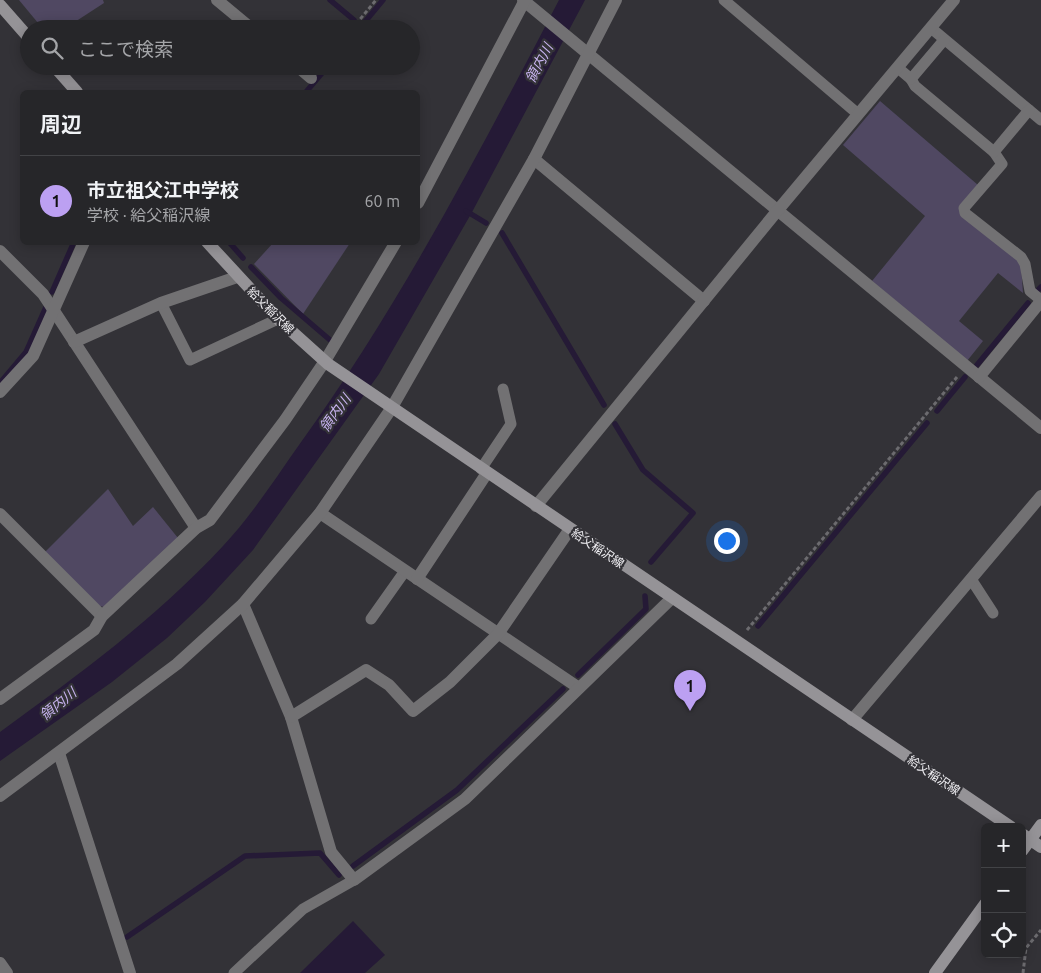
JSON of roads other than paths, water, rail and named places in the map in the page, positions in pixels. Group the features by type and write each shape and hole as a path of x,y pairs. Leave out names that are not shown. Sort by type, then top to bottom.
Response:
{"main road":[{"path":"0,5 20,28"},
{"path":"62,75 75,90"},
{"name":"給父稲沢線","path":"210,245 237,277 278,319 327,363 1005,823"},
{"path":"1031,840 1041,825"},
{"path":"935,973 981,910"}],"street":[{"path":"217,0 241,20"},
{"path":"0,796 177,664 243,604 320,513 381,420 534,159 587,52 616,0"},
{"path":"536,506 778,210 954,0"},
{"path":"420,199 526,2 1041,428"},
{"path":"308,75 311,78"},
{"path":"534,159 704,301"},
{"path":"0,392 33,356 83,245"},
{"path":"0,699 94,630 102,616 196,528 210,520 327,363 394,245"},
{"path":"0,251 43,294 196,528"},
{"path":"74,342 161,303 237,277"},
{"path":"979,377 1041,300"},
{"path":"417,579 484,471"},
{"path":"852,720 1041,496"},
{"path":"320,513 579,688"},
{"path":"0,514 102,616"},
{"path":"291,717 366,670 389,685 413,711 450,682 498,634 570,529"},
{"path":"243,604 291,717 331,852 354,880 465,798 672,598"},
{"path":"59,753 130,973"},
{"path":"0,963 7,973"}],"lane":[{"path":"724,0 858,114"},
{"path":"931,28 1041,120"},
{"path":"911,79 944,40"},
{"path":"898,68 911,79 915,86 994,152 1002,164 964,208 965,213 1020,257 1025,264 1030,291 1041,300"},
{"path":"994,152 1029,110"},
{"path":"161,303 190,360 278,319"},
{"path":"484,471 512,424 503,389"},
{"path":"371,619 405,571"},
{"path":"971,579 993,613"},
{"path":"234,973 304,908 354,880"}],"water":[{"name":"領内川","path":"559,0 585,0 471,214 379,374 253,550 205,602 167,638 112,682 0,761 0,732 116,645 170,598 223,546 263,497 336,392 405,283 468,171"},
{"path":"353,921 385,955 365,973 300,973"}],"waterway":[{"path":"330,0 354,20"},
{"path":"366,20 383,0"},
{"path":"308,90 320,75"},
{"path":"466,211 486,223"},
{"path":"502,233 604,405"},
{"path":"52,292 73,245"},
{"path":"232,245 243,258"},
{"path":"251,267 281,298 330,340"},
{"path":"977,365 1028,303"},
{"path":"0,383 26,352 46,307"},
{"path":"937,411 965,377"},
{"path":"758,626 927,423"},
{"path":"615,424 643,470 693,513 651,562"},
{"path":"578,675 646,609 645,596"},
{"path":"353,866 457,790 563,689"},
{"path":"127,937 245,856 320,853 339,875"}],"place":[{"name":"市立祖父江中学校","path":"690,711"}]}
